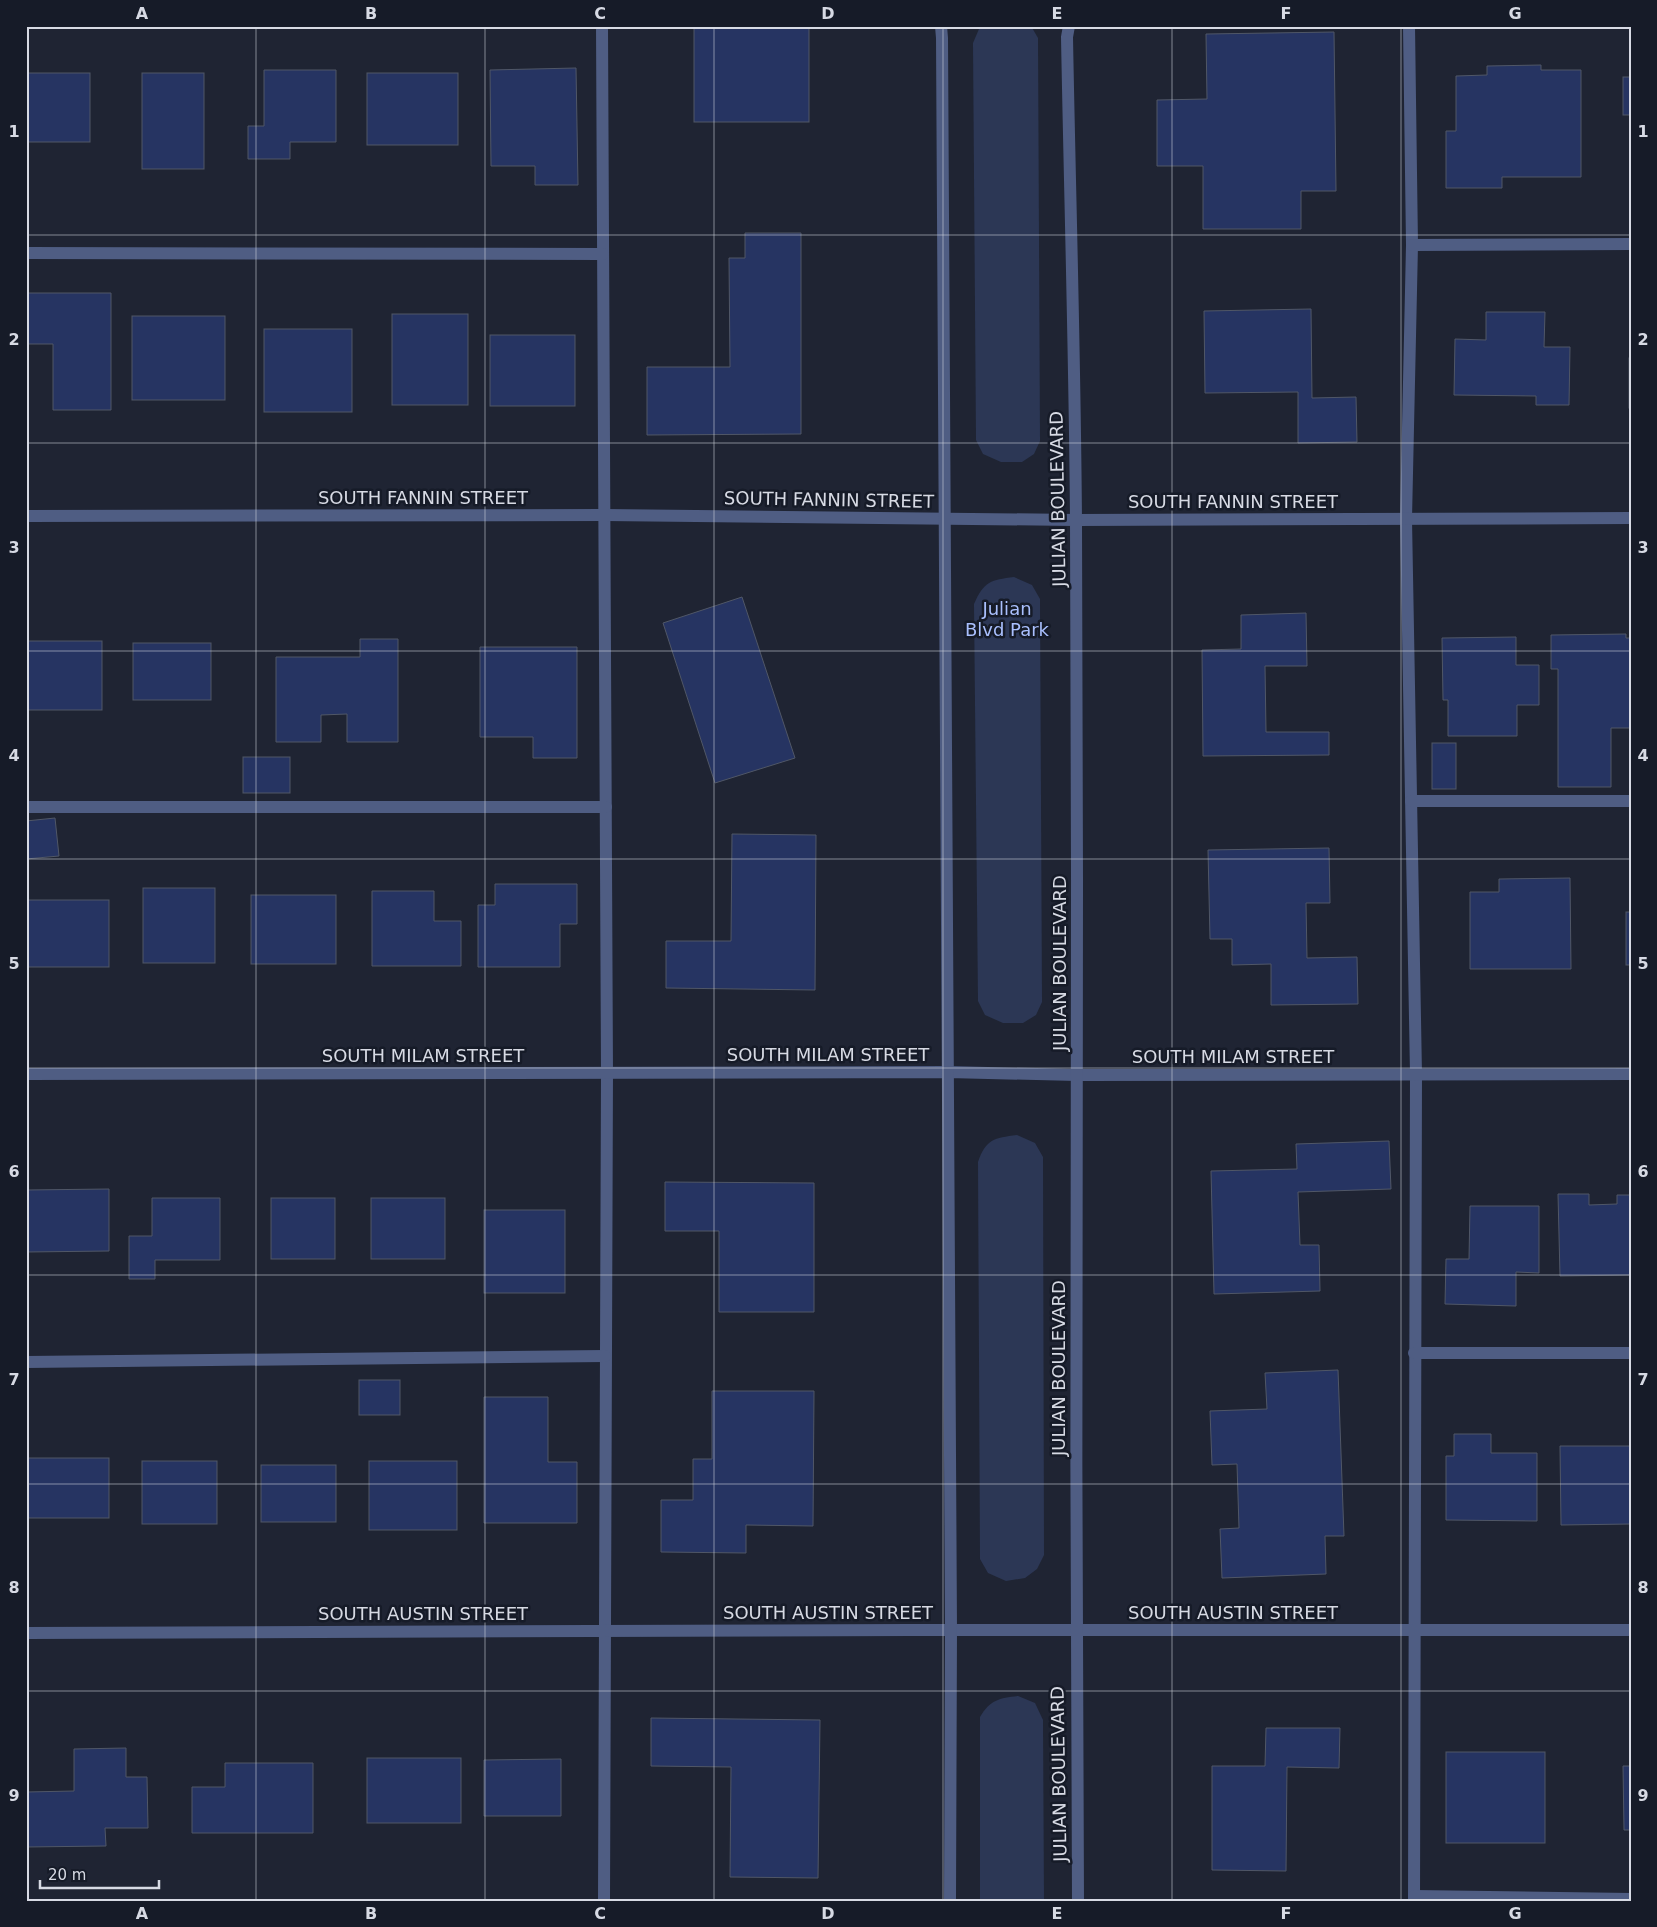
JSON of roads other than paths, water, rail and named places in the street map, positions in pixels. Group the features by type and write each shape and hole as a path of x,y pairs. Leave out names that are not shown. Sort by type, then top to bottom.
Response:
{"street":[{"path":"602,26 607,1073 604,1901"},
{"path":"1409,26 1412,245 1406,519 1416,1074 1414,1898 1631,1899"},
{"path":"943,30 951,1630 950,1901"},
{"name":"JULIAN BOULEVARD","path":"1067,30 1076,520 1075,1630 1078,1901"},
{"path":"1412,245 1631,244"},
{"path":"26,253 603,254"},
{"name":"SOUTH FANNIN STREET","path":"26,516 605,515 1076,520 1631,518"},
{"path":"1411,801 1631,801"},
{"path":"26,807 606,807"},
{"name":"SOUTH MILAM STREET","path":"26,1074 948,1072 1077,1075 1631,1074"},
{"path":"1414,1353 1631,1353"},
{"path":"26,1362 605,1356"},
{"name":"SOUTH AUSTIN STREET","path":"26,1633 1631,1630"}],"park label":[{"name":"Julian Blvd Park","path":"1007,619"}]}
